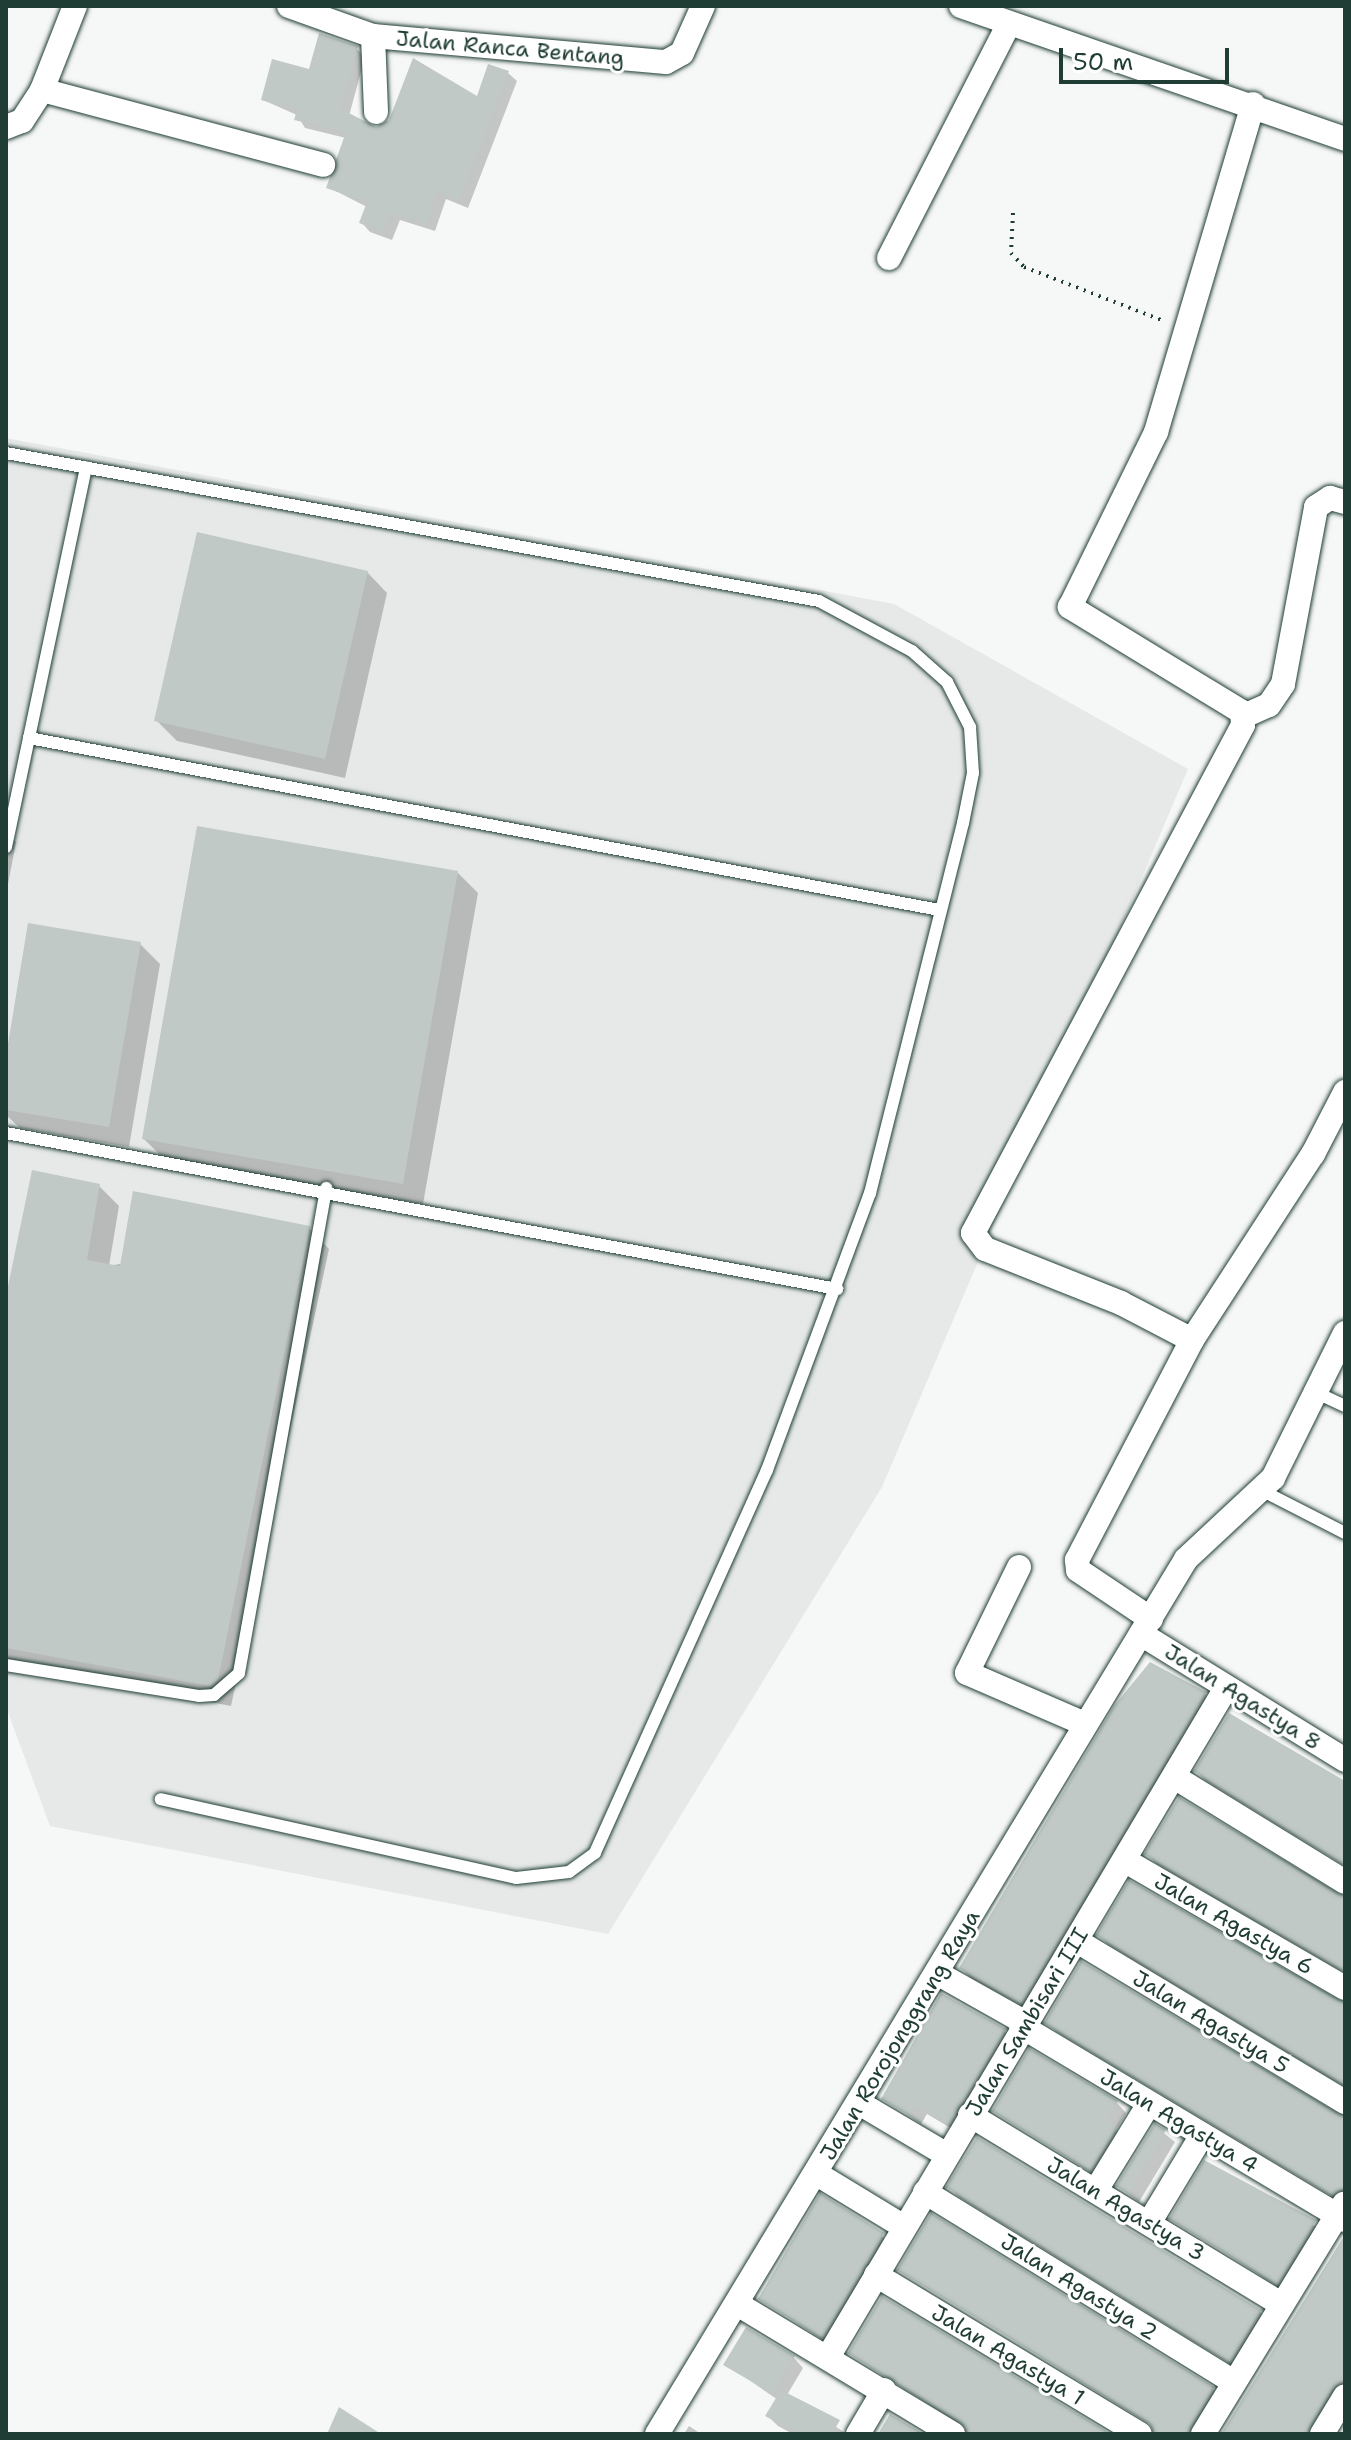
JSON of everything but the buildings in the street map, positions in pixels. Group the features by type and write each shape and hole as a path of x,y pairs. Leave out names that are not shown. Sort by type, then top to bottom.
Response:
{"street":[{"path":"6,127 22,121 42,90 75,6"},
{"name":"Jalan Ranca Bentang","path":"289,6 373,36 666,62 682,53 703,6"},
{"path":"961,6 1253,104 1345,139"},
{"path":"889,258 1009,24"},
{"path":"373,36 376,112"},
{"path":"42,90 323,165"},
{"path":"1244,716 1070,607 1156,432 1253,104"},
{"path":"1345,502 1330,498 1316,507 1283,684 1269,705 1244,716 973,1233 985,1249 1121,1303 1192,1340 1313,1154 1345,1092"},
{"name":"Jalan Rorojonggrang Raya","path":"657,2434 739,2305 1085,1724 1199,1540 1261,1490 1285,1459 1345,1333"},
{"name":"Jalan Agastya 8","path":"1192,1340 1077,1560 1078,1570 1226,1688 1345,1760"},
{"path":"1019,1567 967,1673 1085,1724"},
{"name":"Jalan Sambisari III","path":"828,2357 1022,2024 1077,1941 1176,1778 1226,1688"},
{"path":"1176,1778 1345,1882"},
{"name":"Jalan Agastya 6","path":"1124,1860 1345,1988"},
{"name":"Jalan Agastya 5","path":"1077,1941 1345,2102"},
{"name":"Jalan Agastya 4","path":"937,1973 1149,2104 1342,2212"},
{"path":"859,2103 947,2155"},
{"path":"1096,2190 1149,2104"},
{"name":"Jalan Agastya 3","path":"970,2115 1282,2305"},
{"path":"1149,2223 1202,2135"},
{"path":"817,2174 904,2227"},
{"name":"Jalan Agastya 2","path":"925,2192 1234,2382"},
{"path":"1203,2434 1342,2212"},
{"name":"Jalan Agastya 1","path":"876,2275 1140,2434"},
{"path":"739,2305 953,2434"},
{"path":"858,2434 884,2390"},
{"path":"1322,2434 1345,2396"}],"lane":[{"path":"6,453 761,587 819,601 875,627 947,682 970,727 973,773 870,1193 837,1289 767,1470 595,1853 569,1872 516,1878 161,1799"},
{"path":"6,847 10,803 29,738 86,467"},
{"path":"29,738 939,910"},
{"path":"6,1133 326,1188 837,1289"},
{"path":"6,1665 199,1696 234,1679 326,1188"},
{"path":"1315,1392 1345,1406"},
{"path":"1261,1490 1345,1533"}],"path":[{"path":"1013,213 1011,253 1024,267 1188,331"}],"shaded area":[{"path":"6,438 894,604 1188,769 882,1487 608,1934 50,1826 6,1707"}]}
